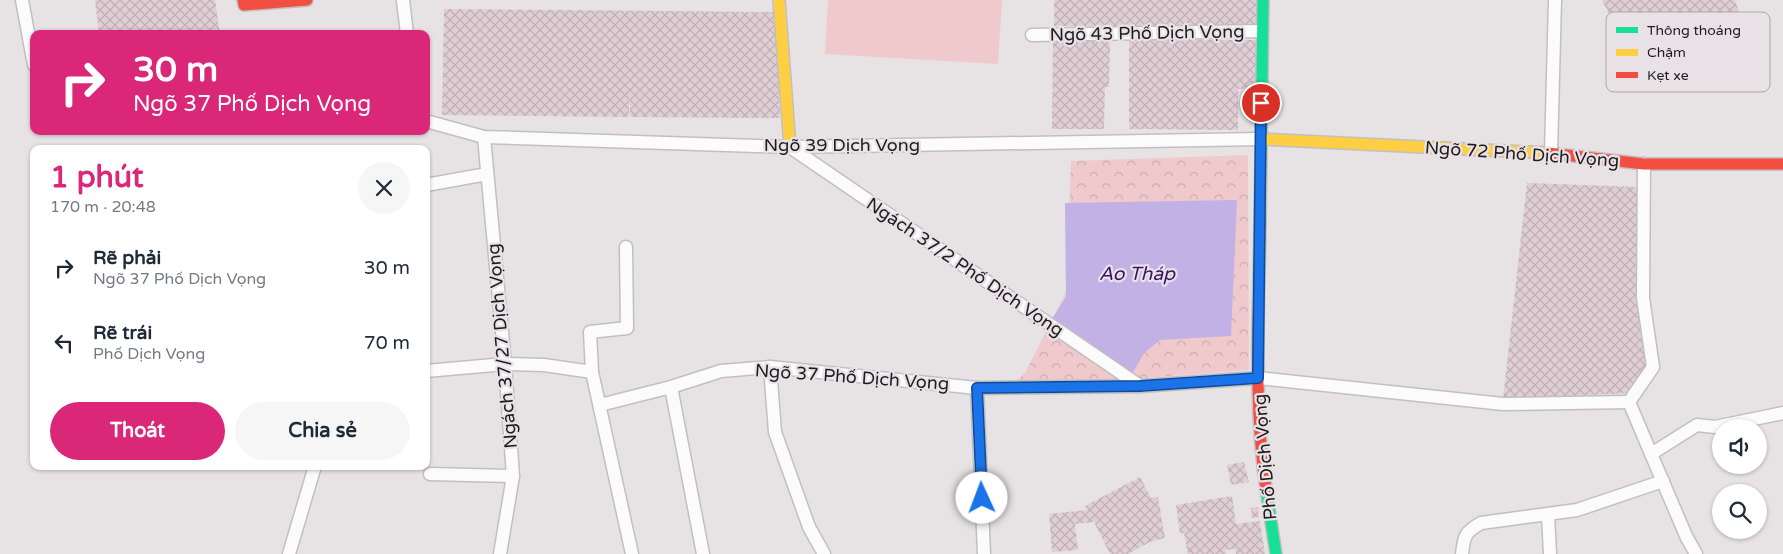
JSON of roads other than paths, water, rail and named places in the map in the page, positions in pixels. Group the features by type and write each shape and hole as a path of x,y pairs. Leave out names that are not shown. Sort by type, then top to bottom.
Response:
{"street":[{"path":"243,0 244,5 307,0"},
{"path":"779,0 790,147"},
{"name":"Phố Dịch Vọng","path":"1263,0 1258,378 1263,469 1276,554"},
{"name":"Ngõ 72 Phố Dịch Vọng","path":"1260,139 1551,153 1644,164 1783,164"}],"lane":[{"path":"22,0 30,43"},
{"path":"403,0 407,30"},
{"path":"1551,153 1555,0"},
{"name":"Ngõ 43 Phố Dịch Vọng","path":"1032,35 1262,31"},
{"name":"Ngõ 39 Dịch Vọng","path":"430,122 484,137 790,147 1260,139"},
{"name":"Ngách 37/27 Dịch Vọng","path":"484,137 505,364 513,476 500,554"},
{"name":"Ngách 37/2 Phố Dịch Vọng","path":"790,147 1140,386"},
{"path":"1644,164 1643,298 1653,367 1629,402 1686,536 1696,554"},
{"path":"430,184 487,174"},
{"path":"626,247 627,328 590,332 592,372 632,554"},
{"path":"430,371 505,364 544,365 592,372"},
{"path":"770,367 775,432 809,527 824,554"},
{"name":"Ngõ 37 Phố Dịch Vọng","path":"600,405 671,387 721,370 770,367 977,388 1140,386 1258,378 1503,404 1629,402"},
{"path":"671,387 703,554"},
{"path":"977,388 984,554"},
{"path":"1651,454 1696,425 1715,427 1783,413"},
{"path":"289,554 315,470"},
{"path":"430,474 513,476"},
{"path":"1462,554 1464,540 1468,531 1481,523 1577,510 1663,481"},
{"path":"1548,515 1550,554"}],"water":[{"name":"Ao Tháp","path":"1237,200 1231,336 1160,340 1144,353 1132,374 1050,322 1066,297 1065,203"}]}
